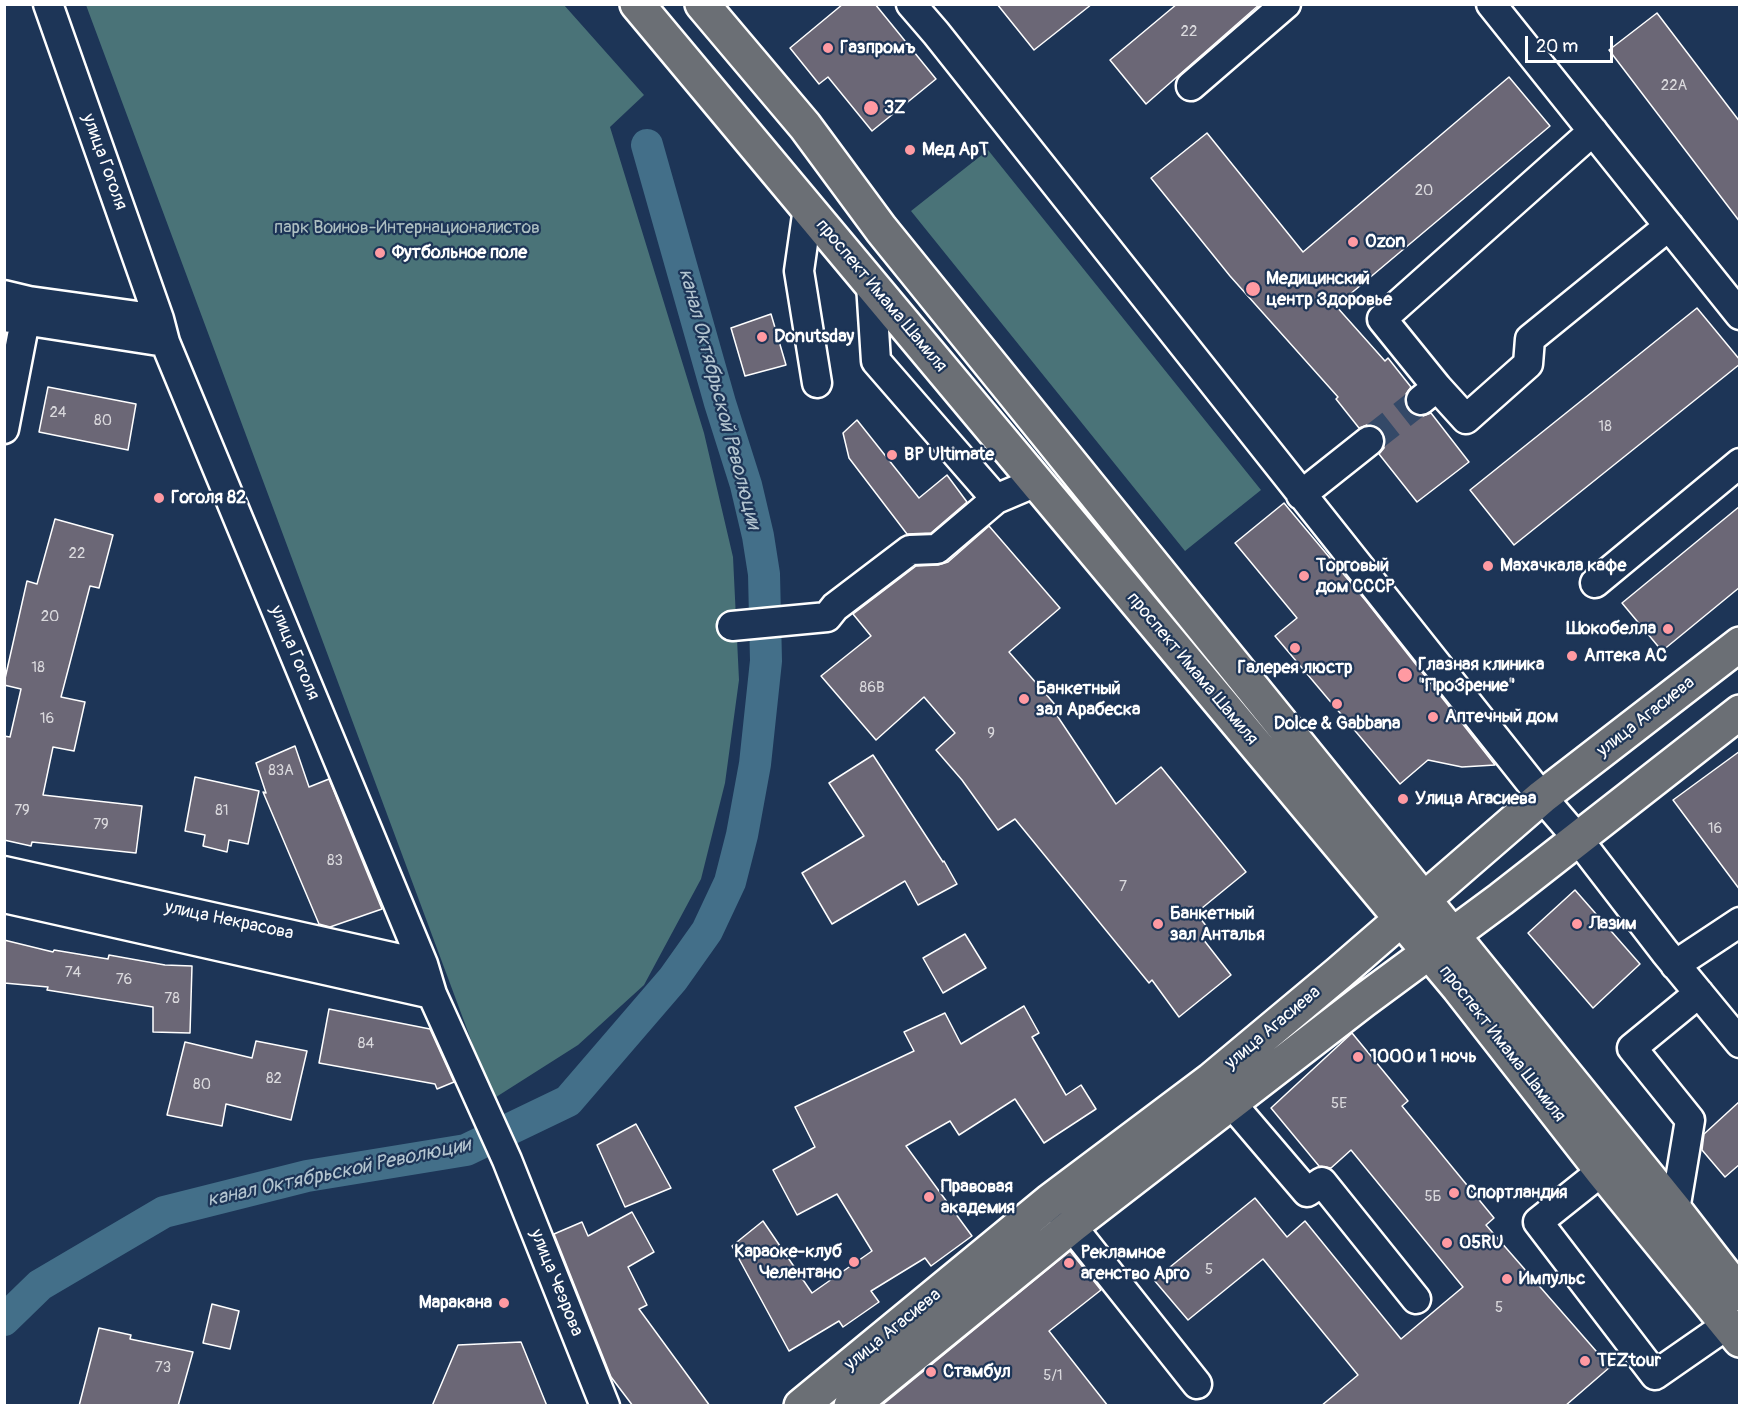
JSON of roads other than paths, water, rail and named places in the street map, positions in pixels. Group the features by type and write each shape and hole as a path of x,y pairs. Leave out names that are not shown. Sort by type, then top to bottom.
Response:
{"main road":[{"name":"проспект Имама Шамиля","path":"637,4 1036,482 1412,909"},
{"name":"проспект Имама Шамиля","path":"702,4 805,126 881,229 1412,909 1675,1210 1740,1294"},
{"name":"улица Агасиева","path":"801,1406 1050,1201 1211,1080 1542,797 1740,644"},
{"name":"улица Агасиева","path":"851,1406 1072,1225 1440,943 1501,899 1740,712"},
{"name":"проспект Имама Шамиля","path":"1440,943 1602,1171 1733,1333"}],"street":[{"name":"улица Гоголя","path":"48,4 162,331 423,964"},
{"path":"911,4 1542,797 1578,839 1675,965 1740,1042"},
{"path":"1191,86 1286,4"},
{"path":"1491,4 1740,315"},
{"path":"1593,131 1382,320 1429,393 1466,419 1528,364 1530,339 1669,226"},
{"path":"808,208 799,271 817,383"},
{"path":"871,284 876,362 996,499"},
{"path":"4,429 16,309 162,331"},
{"path":"1301,495 1369,441"},
{"path":"1595,583 1740,463"},
{"path":"732,626 827,617 835,607 910,550 937,549 996,499 1036,482"},
{"name":"улица Некрасова","path":"4,871 423,964"},
{"name":"улица Некрасова","path":"4,898 432,993"},
{"path":"1675,965 1740,922"},
{"path":"423,964 432,993"},
{"name":"улица Чеэрова","path":"432,993 507,1160 605,1406"},
{"path":"1675,1210 1690,1120 1632,1048 1699,993"},
{"path":"1231,1103 1307,1192 1322,1182 1416,1299"},
{"path":"1602,1171 1538,1222 1655,1375 1733,1333"},
{"path":"1050,1201 1072,1225 1197,1384"}],"waterway":[{"name":"канал Октябрьской Революции","path":"4,1320 40,1285 164,1212 307,1176 466,1150 568,1101 673,979 707,931 730,882 742,835 755,764 766,661 764,574 746,485 720,403 647,145"}],"tunnel":[{"path":"1369,441 1421,400"}],"place":[{"name":"Газпромъ","path":"828,48"},
{"name":"3Z","path":"871,108"},
{"name":"Мед АрТ","path":"910,150"},
{"name":"Ozon","path":"1353,242"},
{"name":"Футбольное поле","path":"380,253"},
{"name":"Медицинский центр Здоровье","path":"1253,289"},
{"name":"Donutsday","path":"762,337"},
{"name":"BP Ultimate","path":"892,455"},
{"name":"Гоголя 82","path":"159,498"},
{"name":"Махачкала кафе","path":"1488,566"},
{"name":"Торговый дом СССР","path":"1304,576"},
{"name":"Шокобелла","path":"1668,629"},
{"name":"Галерея люстр","path":"1295,648"},
{"name":"Аптека АС","path":"1572,656"},
{"name":"Глазная клиника \"ПроЗрение\"","path":"1405,675"},
{"name":"Банкетный зал Арабеска","path":"1024,699"},
{"name":"Dolce & Gabbana","path":"1337,704"},
{"name":"Аптечный дом","path":"1433,717"},
{"name":"Улица Агасиева","path":"1403,799"},
{"name":"Банкетный зал Анталья","path":"1158,924"},
{"name":"Лазим","path":"1577,924"},
{"name":"1000 и 1 ночь","path":"1358,1057"},
{"name":"Спортландия","path":"1454,1193"},
{"name":"Правовая академия","path":"929,1197"},
{"name":"05RU","path":"1447,1243"},
{"name":"Караоке-клуб Челентано","path":"854,1262"},
{"name":"Рекламное агенство Арго","path":"1069,1263"},
{"name":"Импульс","path":"1507,1279"},
{"name":"Маракана","path":"504,1303"},
{"name":"TEZtour","path":"1585,1361"},
{"name":"Стамбул","path":"931,1372"}],"park label":[{"name":"парк Воинов-Интернационалистов","path":"407,228"}]}
